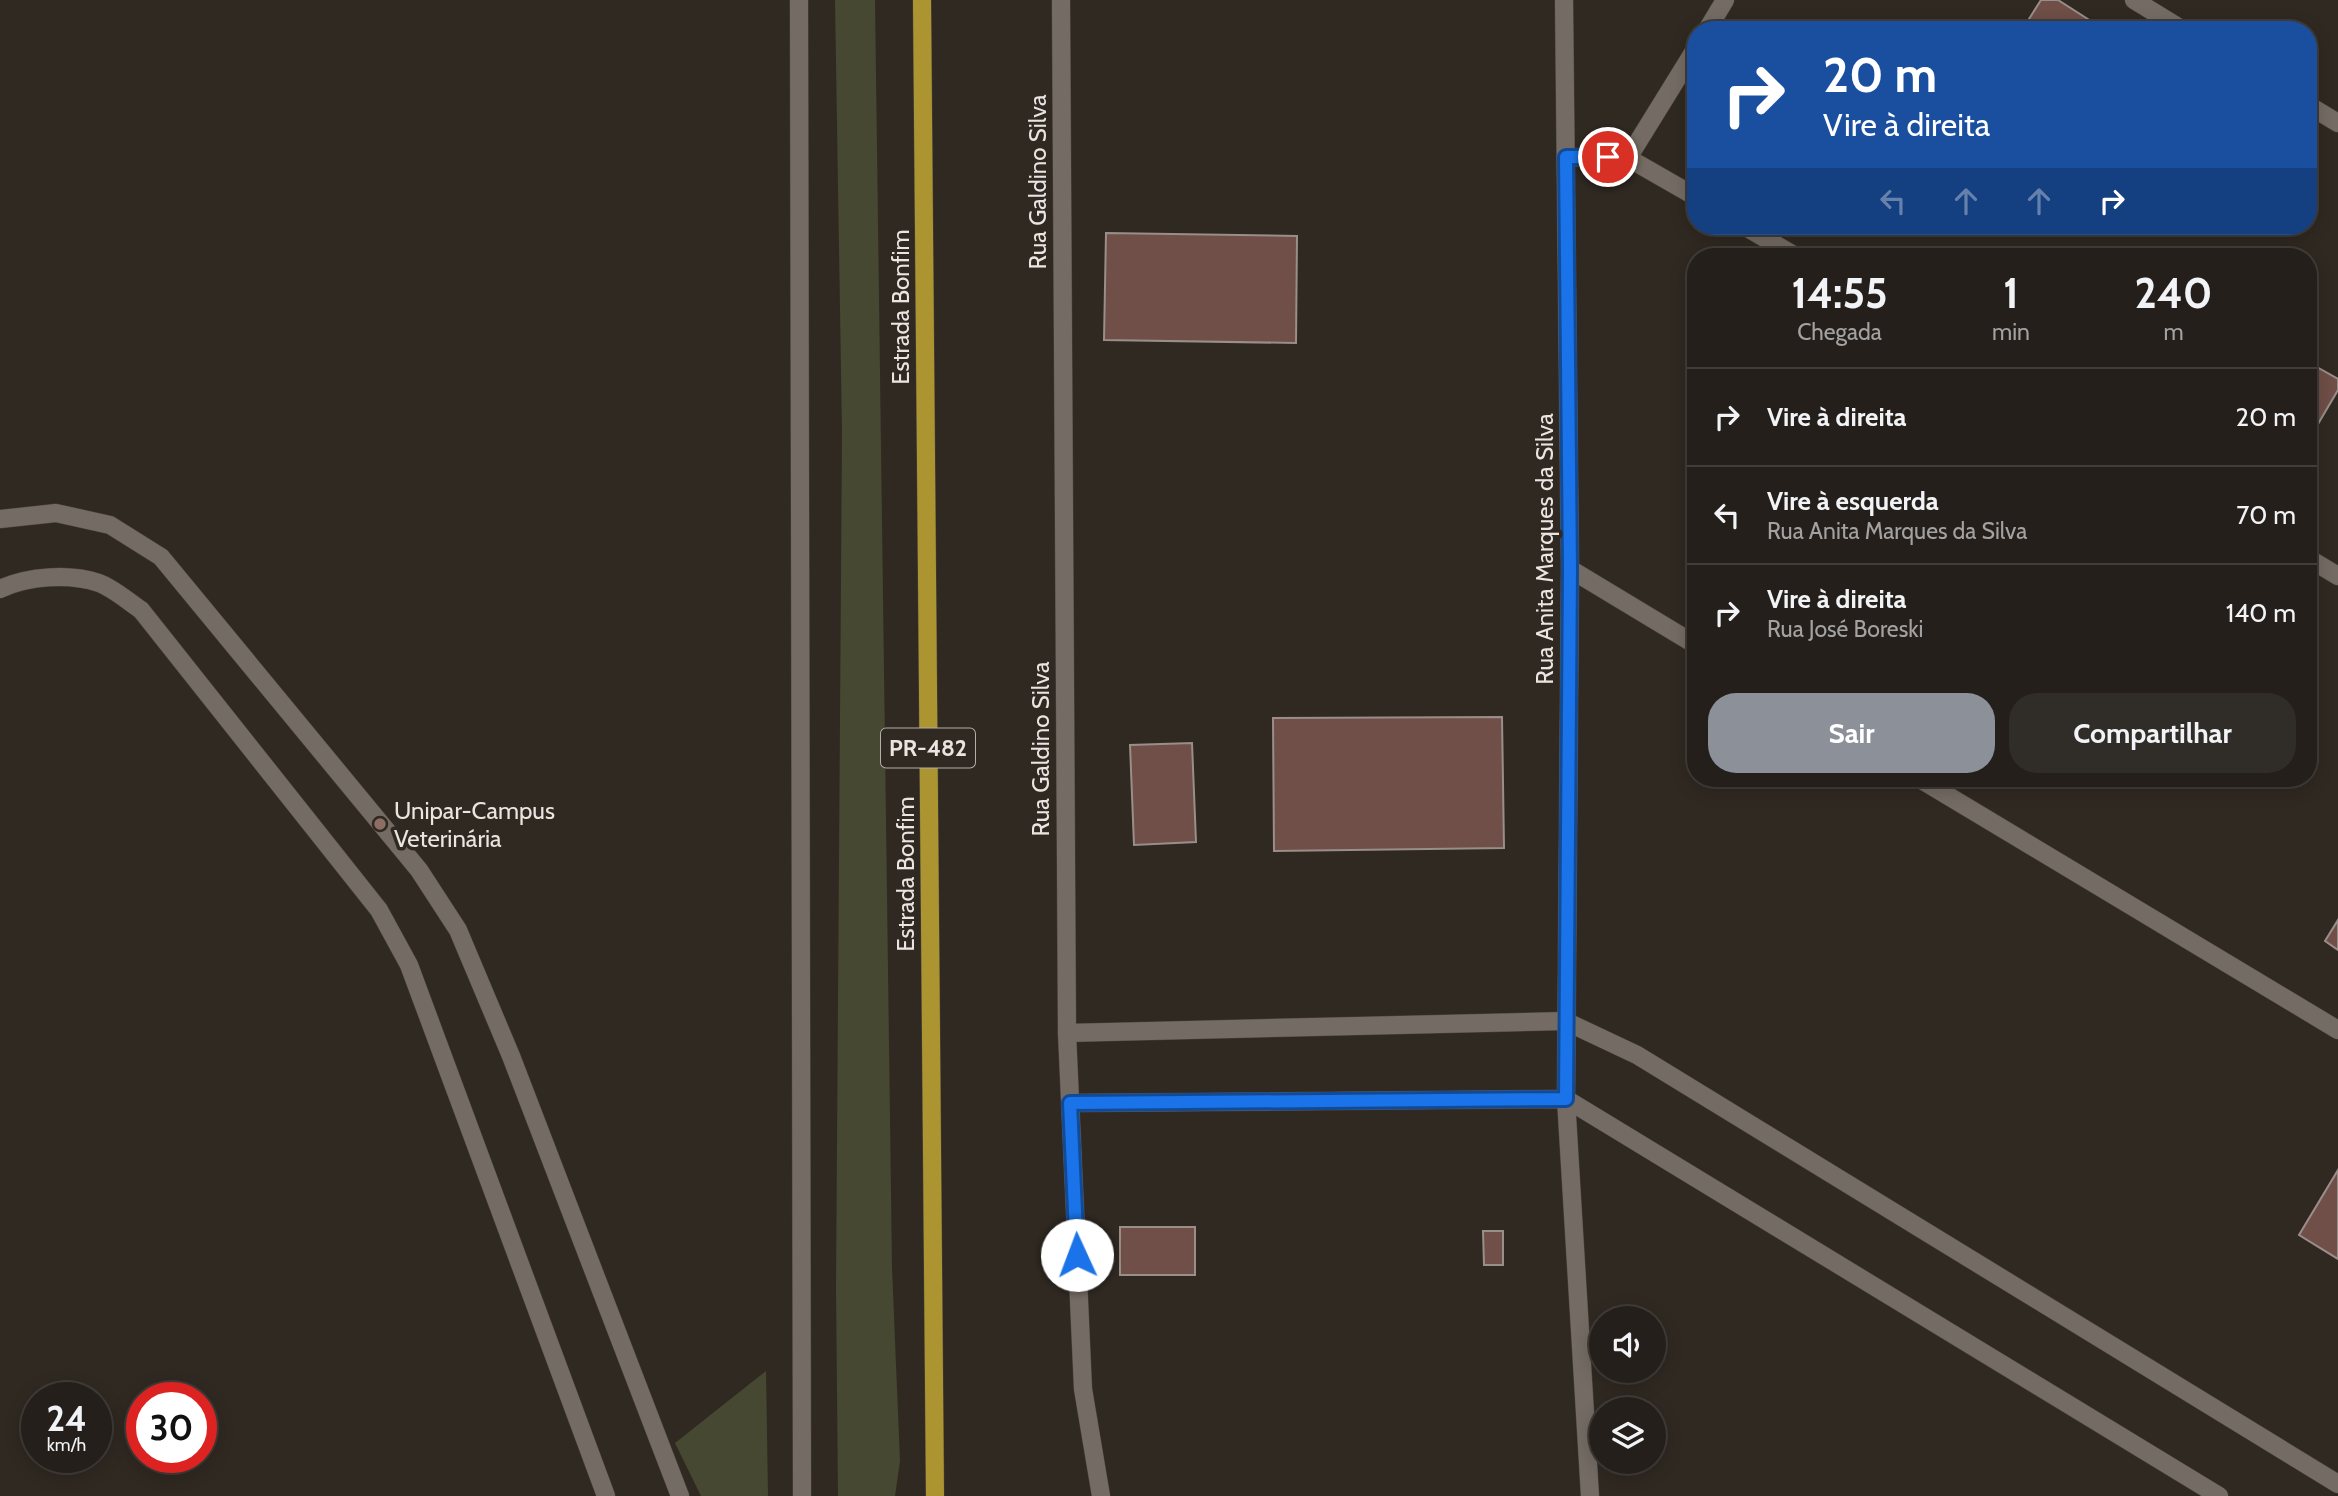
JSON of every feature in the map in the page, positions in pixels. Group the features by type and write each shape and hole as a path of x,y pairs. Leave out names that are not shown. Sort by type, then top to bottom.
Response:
{"main road":[{"name":"Estrada Bonfim","path":"922,0 934,1496"}],"street":[{"path":"799,0 802,1496"},
{"name":"Rua Galdino Silva","path":"1061,0 1067,1033 1083,1389 1101,1496"},
{"name":"Rua Anita Marques da Silva","path":"1564,0 1570,569 1566,1099 1590,1496"},
{"path":"1712,21 1725,0"},
{"path":"2134,0 2168,21"},
{"path":"1628,158 1687,63"},
{"path":"2317,110 2338,123"},
{"path":"1566,157 1628,158 1687,192"},
{"path":"1759,235 1782,248"},
{"path":"0,519 56,513 110,525 161,557 419,870 458,930 511,1056 680,1496"},
{"path":"2317,563 2338,576"},
{"path":"1570,569 1687,640"},
{"path":"0,589 15,582 62,577 101,583 141,610 379,910 409,965 607,1496"},
{"path":"1933,787 2338,1030"},
{"path":"1067,1033 1565,1021 1637,1055 2338,1484"},
{"path":"1070,1103 1566,1099 2219,1496"}],"green space":[{"path":"835,0 875,0 892,1268 900,1461 895,1496 838,1496 836,1288 842,433"},
{"path":"766,1371 768,1496 701,1496 675,1443"}],"building":[{"path":"2041,0 2058,0 2091,21 2028,21"},
{"path":"1106,233 1297,236 1296,343 1104,340"},
{"path":"2317,367 2338,379 2338,390 2317,426"},
{"path":"1502,717 1504,848 1274,851 1273,718"},
{"path":"1192,743 1196,842 1134,845 1130,745"},
{"path":"2338,920 2338,950 2325,941"},
{"path":"2338,1170 2338,1259 2299,1235"},
{"path":"1120,1227 1195,1227 1195,1275 1120,1275"},
{"path":"1483,1231 1503,1231 1503,1265 1484,1265"}],"place":[{"name":"Unipar-Campus Veterinária","path":"380,824"}],"route":[{"path":"1077,1255 1070,1103 1566,1099 1570,569 1566,157 1608,157"}]}
